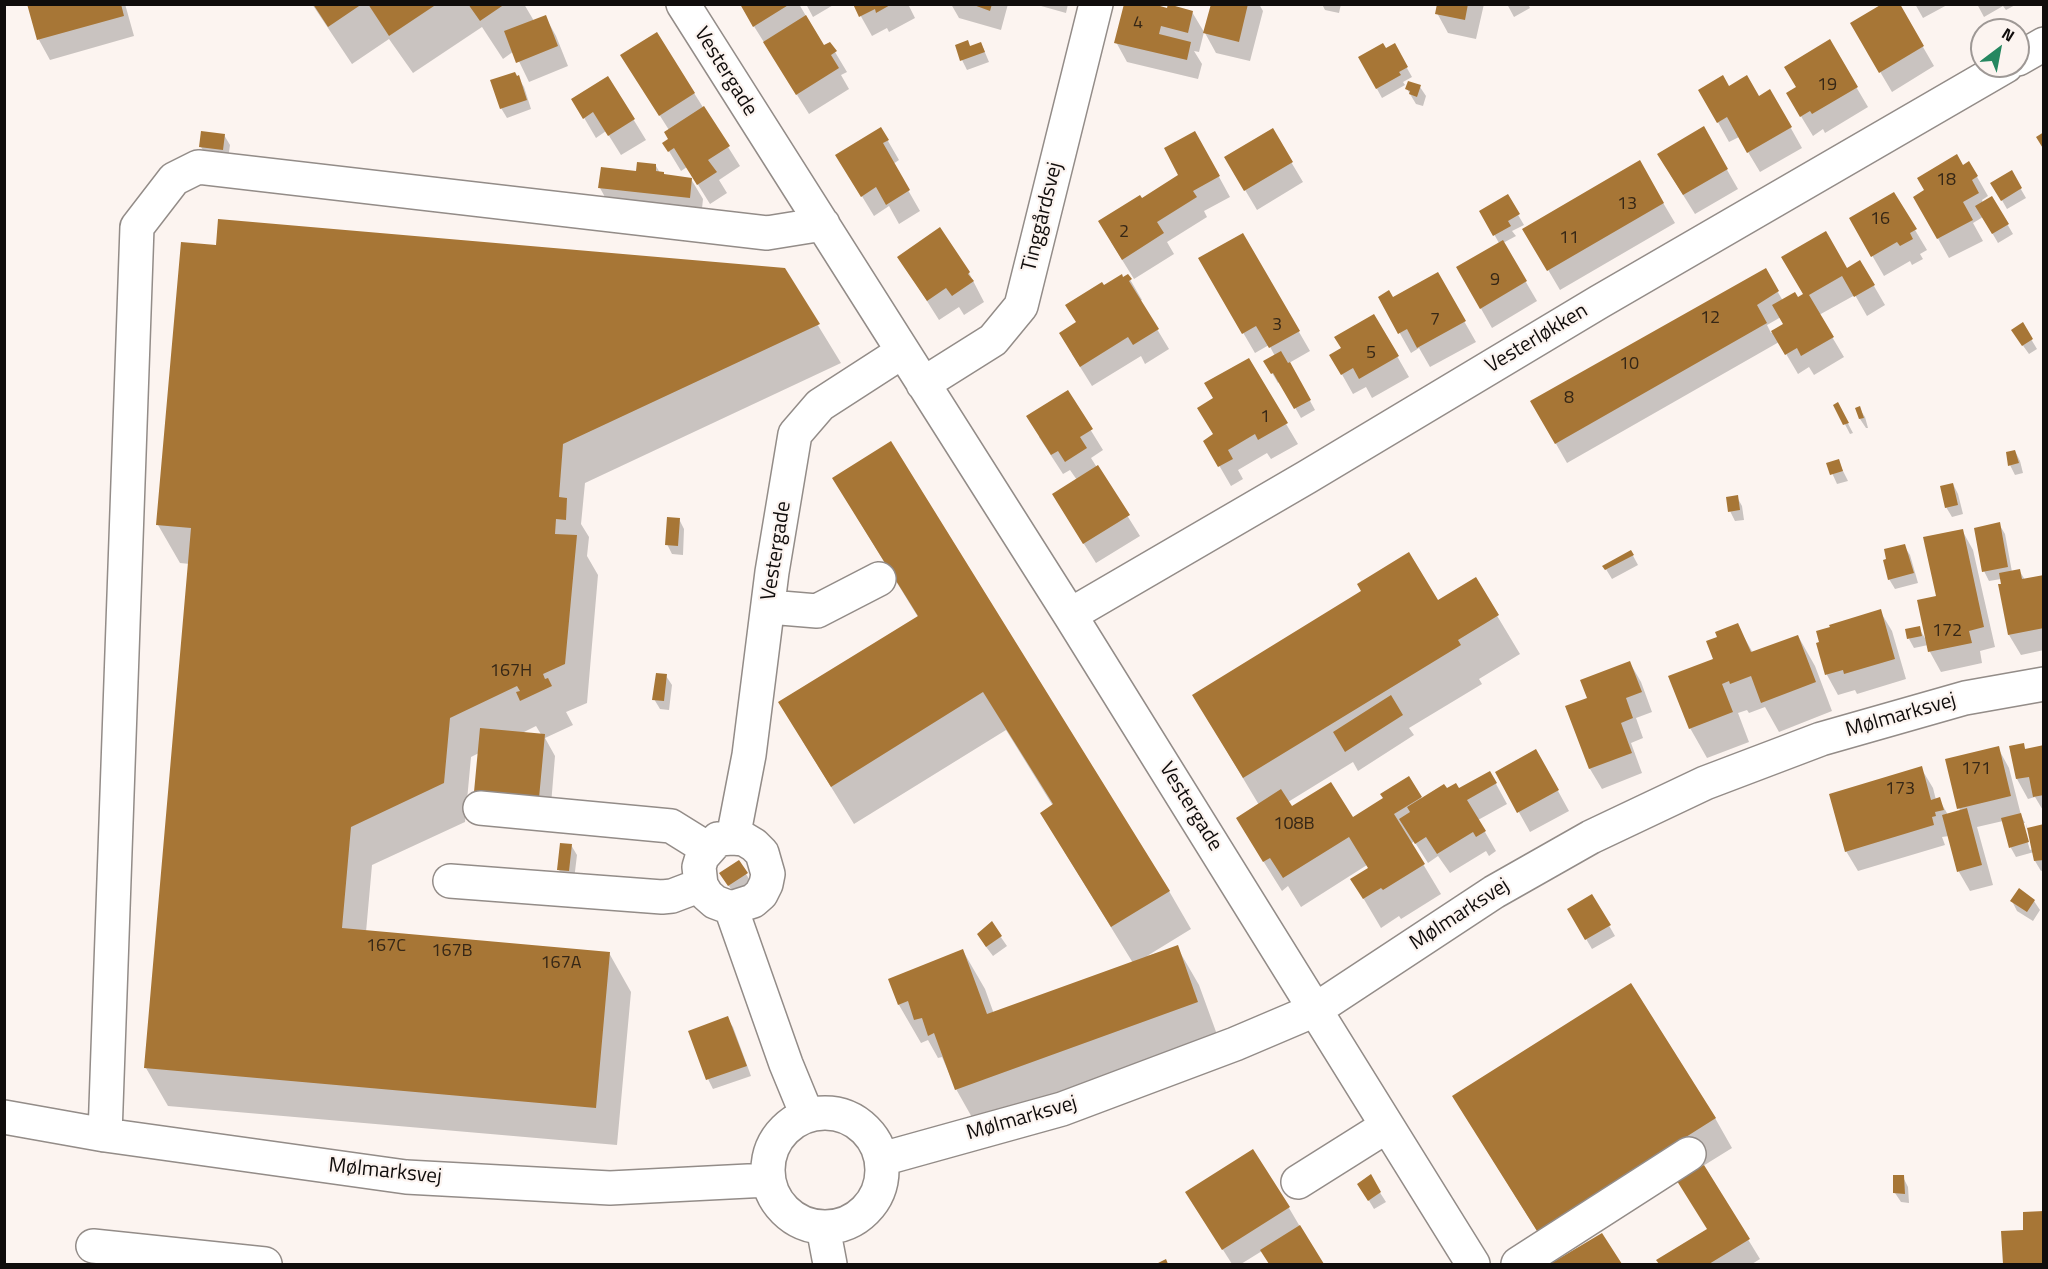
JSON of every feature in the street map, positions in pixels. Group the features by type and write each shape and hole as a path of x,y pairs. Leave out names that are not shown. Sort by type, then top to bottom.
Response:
{"street":[{"name":"Vestergade","path":"683,4 1070,615 1473,1264"},
{"name":"Tinggårdsvej","path":"923,384 993,340 1021,306 1096,4"},
{"path":"2030,52 2043,44"},
{"name":"Vesterløkken","path":"1070,615 1610,296 1985,78"},
{"path":"105,1135 137,227 174,179 198,167 767,233 823,224"},
{"name":"Vestergade","path":"721,843 749,755 772,572 795,434 820,405 902,352"},
{"path":"769,607 817,611 879,579"},
{"name":"Mølmarksvej","path":"882,1159 1062,1109 1235,1044 1315,1010 1494,892 1591,837 1705,783 1821,739 1965,698 2043,684"},
{"path":"480,808 671,826 721,843"},
{"path":"744,839 762,853 768,874 766,884 761,894 744,906 731,908 715,902 701,885 699,867 702,857 721,843 744,839"},
{"path":"450,881 662,897 672,896 701,885"},
{"path":"731,908 786,1064 807,1115"},
{"path":"826,1112 845,1116 862,1126 875,1141 882,1159 882,1176 878,1192 857,1218 842,1225 823,1227 804,1223 788,1213 775,1198 768,1180 768,1164 772,1148 780,1134 792,1123 807,1115 826,1112"},
{"name":"Mølmarksvej","path":"4,1117 105,1135 406,1177 610,1188 768,1180"},
{"path":"1298,1182 1387,1125"},
{"path":"1518,1264 1689,1154"},
{"path":"823,1227 830,1264"},
{"path":"93,1246 265,1264"}],"building":[{"path":"27,4 121,4 124,16 37,40"},
{"path":"313,4 362,4 328,27"},
{"path":"368,4 437,4 389,36"},
{"path":"468,4 505,4 480,21"},
{"path":"740,4 790,4 753,27"},
{"path":"853,4 892,4 876,13 875,9 859,17"},
{"path":"971,4 992,4 990,11"},
{"path":"1124,4 1153,4 1167,8 1168,4 1193,11 1188,33 1161,26 1159,34 1191,42 1187,60 1114,43"},
{"path":"1211,4 1248,4 1239,42 1203,33"},
{"path":"1437,4 1468,4 1465,20 1435,14"},
{"path":"1882,4 1900,4 1924,46 1879,73 1850,23"},
{"path":"546,15 558,46 516,63 504,31"},
{"path":"806,15 824,45 830,42 837,51 831,55 839,68 796,95 763,42"},
{"path":"657,32 695,93 659,116 620,55"},
{"path":"1830,39 1858,87 1812,114 1810,111 1800,117 1786,93 1796,87 1784,67"},
{"path":"968,40 970,46 981,42 985,52 960,61 955,45"},
{"path":"1383,43 1386,48 1395,43 1408,67 1399,72 1401,75 1376,89 1358,57"},
{"path":"515,72 517,76 519,75 527,100 500,109 490,80"},
{"path":"1723,75 1729,86 1747,75 1759,96 1770,89 1792,127 1747,153 1727,117 1717,123 1698,90"},
{"path":"608,76 635,119 608,136 593,112 583,119 571,99"},
{"path":"1408,81 1421,85 1417,97 1409,94 1410,91 1405,89"},
{"path":"704,106 730,146 708,160 717,172 697,185 674,148 668,152 662,143 668,139 664,132"},
{"path":"1704,126 1728,169 1683,195 1657,154"},
{"path":"881,127 889,140 883,143 910,190 886,205 876,187 861,197 835,155"},
{"path":"1273,128 1293,162 1244,191 1224,157"},
{"path":"201,131 225,134 223,150 199,147"},
{"path":"1195,131 1220,176 1193,191 1197,197 1157,222 1164,233 1122,260 1098,221 1140,195 1142,198 1178,175 1164,148"},
{"path":"2044,132 2044,150 2036,137"},
{"path":"1957,154 1963,165 1969,161 1978,176 1972,180 1979,193 1963,202 1973,220 1937,239 1913,197 1924,190 1917,178"},
{"path":"1640,160 1664,203 1547,271 1522,229"},
{"path":"637,162 656,164 656,171 664,172 664,174 692,178 690,198 598,188 601,167 636,171"},
{"path":"2012,170 2022,188 2001,201 1990,183"},
{"path":"1894,192 1917,229 1910,233 1913,239 1900,246 1897,242 1871,257 1849,218"},
{"path":"1508,194 1520,214 1508,221 1511,226 1493,236 1479,211"},
{"path":"1992,196 2009,224 1992,234 1975,206"},
{"path":"218,219 785,268 820,324 563,444 559,497 567,498 566,520 556,519 555,534 577,535 565,664 543,674 552,686 520,701 516,692 520,691 517,686 450,718 444,783 351,827 342,928 610,952 596,1108 144,1068 191,528 156,525 181,242 216,245"},
{"path":"940,227 974,281 952,296 946,288 927,301 897,257"},
{"path":"1826,231 1847,268 1860,260 1875,285 1854,297 1842,276 1809,295 1834,337 1801,356 1797,348 1785,355 1771,331 1783,324 1772,305 1795,292 1798,297 1803,294 1781,257"},
{"path":"1243,233 1300,331 1269,348 1256,326 1242,334 1198,258"},
{"path":"1503,240 1527,281 1480,309 1456,267"},
{"path":"1766,268 1779,291 1757,305 1767,323 1555,444 1530,401"},
{"path":"1438,272 1466,321 1417,348 1407,329 1398,334 1378,297 1389,290 1393,297"},
{"path":"1122,274 1123,277 1128,274 1132,279 1129,281 1159,329 1133,345 1128,337 1080,367 1059,333 1076,322 1065,305 1102,282 1104,285"},
{"path":"1374,314 1399,356 1359,379 1353,368 1341,375 1329,355 1341,348 1334,337"},
{"path":"2023,322 2033,339 2022,346 2011,330"},
{"path":"1281,351 1288,363 1290,362 1311,400 1294,409 1273,373 1271,374 1263,361"},
{"path":"1249,358 1288,423 1258,440 1255,434 1228,450 1233,459 1218,467 1203,441 1213,434 1197,408 1213,398 1204,383"},
{"path":"1068,390 1093,429 1080,437 1087,448 1065,462 1058,451 1051,455 1026,416"},
{"path":"1838,402 1849,423 1843,425 1833,405"},
{"path":"1860,406 1864,418 1859,419 1855,408"},
{"path":"891,441 1170,891 1111,927 1040,813 1053,804 983,692 831,787 778,702 918,616 832,478"},
{"path":"2015,450 2019,463 2008,466 2006,452"},
{"path":"1839,459 1843,471 1830,475 1826,463"},
{"path":"1098,465 1130,515 1083,544 1052,494"},
{"path":"1953,483 1958,505 1945,508 1940,486"},
{"path":"1738,495 1740,510 1728,512 1726,497"},
{"path":"667,517 680,518 678,546 665,545"},
{"path":"2000,522 2008,567 1982,572 1974,528"},
{"path":"1963,529 1984,627 1969,631 1972,643 1928,652 1917,600 1936,596 1923,537"},
{"path":"1905,544 1914,573 1888,580 1883,560 1886,559 1884,549"},
{"path":"1631,550 1634,555 1605,570 1602,566"},
{"path":"1409,552 1438,600 1476,577 1499,615 1458,640 1461,645 1243,778 1192,695 1361,591 1357,584"},
{"path":"2020,569 2022,579 2044,575 2044,628 2008,635 1998,584 2001,584 1999,573"},
{"path":"1881,609 1895,659 1844,674 1843,670 1825,675 1816,643 1819,642 1816,631"},
{"path":"1738,623 1751,652 1798,635 1816,682 1761,703 1751,676 1730,684 1729,681 1722,684 1733,712 1689,729 1668,676 1713,659 1706,641 1717,637 1715,632"},
{"path":"1920,626 1922,636 1907,639 1905,629"},
{"path":"1630,661 1642,692 1626,698 1633,718 1621,723 1632,753 1589,769 1565,706 1587,698 1580,680"},
{"path":"656,673 667,674 664,701 652,700"},
{"path":"1391,695 1403,715 1345,752 1333,732"},
{"path":"480,728 545,734 539,798 474,792"},
{"path":"2024,743 2025,749 2044,745 2044,795 2033,797 2029,777 2016,779 2009,746"},
{"path":"1999,746 2011,796 1957,809 1945,759"},
{"path":"1536,749 1559,790 1517,813 1495,772"},
{"path":"1922,766 1931,800 1940,797 1944,810 1935,812 1936,816 1932,817 1934,825 1845,852 1829,794"},
{"path":"1490,771 1497,783 1467,800 1486,831 1476,837 1473,832 1437,854 1426,837 1415,844 1399,819 1410,812 1407,807 1444,784 1447,788 1456,783 1459,788"},
{"path":"1409,776 1422,797 1394,814 1425,864 1383,890 1381,888 1363,899 1350,879 1368,868 1349,837 1283,878 1270,858 1263,862 1236,818 1281,789 1292,806 1331,782 1353,817 1383,798 1380,794"},
{"path":"1967,808 1982,865 1957,872 1942,815"},
{"path":"2021,813 2029,842 2009,848 2001,818"},
{"path":"2044,824 2044,860 2034,861 2027,828"},
{"path":"560,843 572,844 569,871 557,870"},
{"path":"739,860 748,873 728,886 719,873"},
{"path":"2019,888 2035,900 2027,912 2010,901"},
{"path":"1592,894 1611,925 1585,940 1567,909"},
{"path":"992,921 1002,936 986,947 977,934"},
{"path":"1178,945 1198,1002 955,1090 934,1033 928,1036 922,1018 914,1020 908,1001 898,1005 888,979 963,949 987,1014"},
{"path":"1631,983 1716,1118 1537,1231 1452,1096"},
{"path":"728,1016 747,1066 706,1080 688,1031"},
{"path":"1253,1149 1290,1207 1222,1250 1185,1192"},
{"path":"1704,1165 1750,1239 1709,1264 1659,1264 1656,1260 1707,1229 1677,1181"},
{"path":"1371,1174 1381,1192 1368,1201 1357,1184"},
{"path":"1893,1175 1904,1175 1905,1194 1893,1193"},
{"path":"2044,1211 2044,1264 2003,1264 2001,1231 2023,1230 2023,1212"},
{"path":"1300,1225 1324,1264 1269,1264 1260,1250"},
{"path":"1602,1233 1622,1264 1550,1264"},
{"path":"1166,1259 1168,1264 1156,1264"}]}
